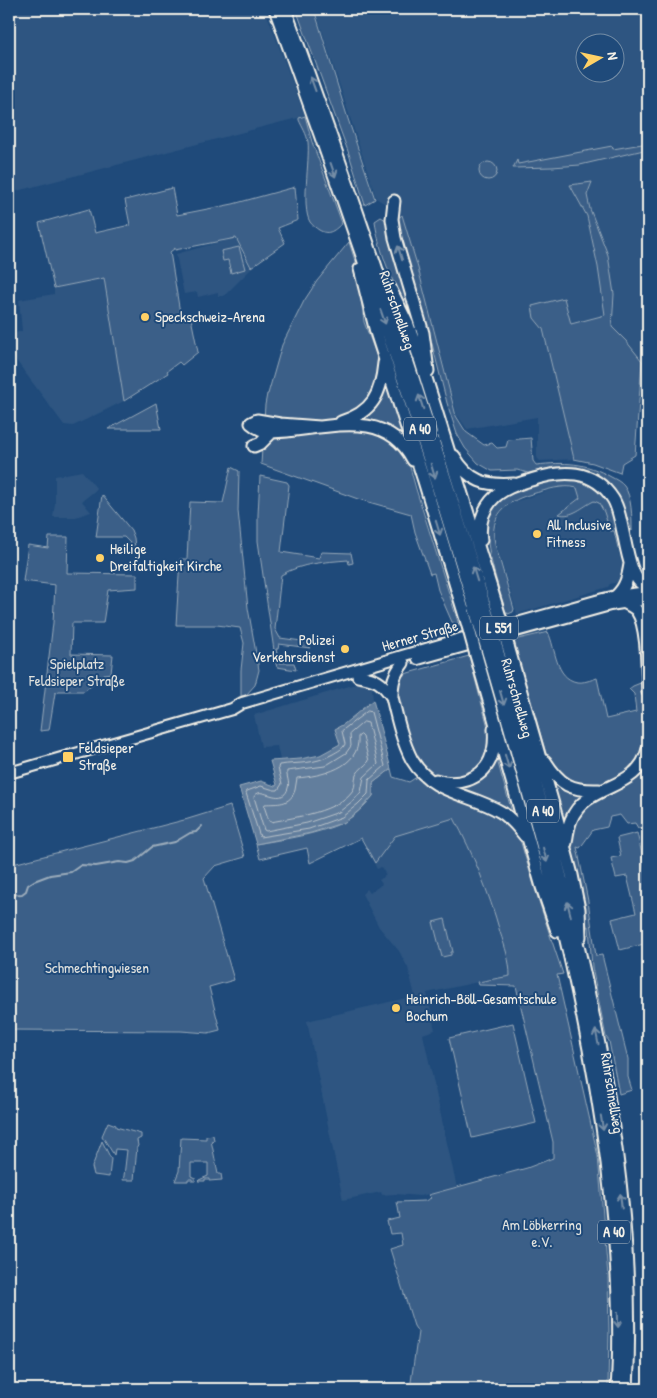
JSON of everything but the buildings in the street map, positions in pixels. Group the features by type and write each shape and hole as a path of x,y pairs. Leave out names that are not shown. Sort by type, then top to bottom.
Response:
{"highway":[{"name":"Ruhrschnellweg","path":"275,9 363,236 406,384 498,649 531,802 579,973 607,1092 620,1194 627,1290 628,1351 626,1389"},
{"name":"Ruhrschnellweg","path":"285,9 352,209"},
{"path":"394,201 393,229 423,333 431,395"},
{"path":"363,236 408,325 486,569"},
{"path":"363,236 356,252 368,306 468,626 542,887 560,941 579,973"},
{"path":"320,427 257,420 251,423 256,428 272,432 320,427 352,419 369,407 380,388 385,359"},
{"path":"332,425 367,425 386,431 395,437 407,450 424,482"},
{"path":"254,446 261,443 272,432"},
{"path":"446,441 462,468 480,482 496,485 518,483 548,475 573,473 583,475 606,489 614,500 622,525 630,564 638,581 645,587 648,587"},
{"path":"518,483 493,499 483,514 480,537 486,569 489,620 498,649 536,744 566,850 580,913 579,973"},
{"path":"630,564 627,581 621,591 620,599 636,610 644,628"},
{"path":"648,610 644,628 648,692"},
{"path":"403,663 395,676 392,697 408,750 413,760 426,776 438,786 477,801 510,818 529,842"},
{"path":"358,676 371,678 383,684 392,697"},
{"path":"426,776 438,781 456,783 475,776 483,770 490,761 493,750 494,715"},
{"path":"536,744 548,766 567,786 582,790 604,790"},
{"path":"566,850 570,820 580,805 587,799 621,782 637,771 648,749"},
{"name":"Ruhrschnellweg","path":"579,973 596,1084 616,1244 618,1290 617,1389"}],"main road":[{"name":"Herner Straße","path":"9,772 232,709 244,709 275,696 528,619 648,592"},
{"name":"Herner Straße","path":"275,696 358,676 578,613 620,599 648,599"}],"shaded area":[{"path":"9,9 265,9 305,116 9,193"},
{"path":"315,9 648,9 648,367 612,327 614,294 587,195 592,183 570,185 587,216 598,267 605,315 570,324 534,318 543,329 574,459 540,461 538,459 537,417 467,429 457,415 402,215 376,198"},
{"path":"235,238 251,269 224,296 218,296 218,292 198,297 197,292 184,294 176,254"},
{"path":"104,278 124,401 73,426 64,425 9,351 9,335 22,331 19,300 54,294 54,288"},
{"path":"82,471 97,489 82,501 91,512 76,517 53,517 55,476"},
{"path":"560,487 585,490 596,496 607,513 623,566 623,573 618,582 610,584 608,587 517,614 495,540 495,528 498,517 505,507 514,502"},
{"path":"369,680 372,686 373,700 336,729 340,744 320,755 280,760 277,746 261,747 254,715"},
{"name":"Heinrich-Böll-Gesamtschule Bochum","path":"454,817 470,849 494,909 510,963 511,976 427,993 435,1030 423,1034 457,1188 420,1196 382,1195 381,1192 343,1200 307,1021 415,996 408,968 399,951 379,927 362,894 367,889 370,893 382,884 379,880 386,875 381,867 377,869 366,848 375,862 395,836"}],"green space":[{"path":"296,9 314,9 375,199 365,205 349,154"},
{"path":"305,116 312,142 342,223 329,232 323,232 314,227 307,215 308,142 306,133 299,120 299,118"},
{"path":"648,143 648,149 580,165 513,168 517,160 518,164 612,146 613,149"},
{"path":"488,162 494,165 497,171 494,177 488,180 482,177 479,171 482,165"},
{"path":"592,182 587,195 590,209 608,255 614,294 612,327 642,361 635,455 622,463 620,473 593,463 574,459 543,329 534,318 532,306 564,298 571,324 605,315 598,267 587,216 570,185"},
{"path":"295,187 298,220 278,228 285,243 251,267 236,238 175,250 175,248 170,252 181,319 191,318 198,352 182,365 179,362 167,371 168,373 124,401 104,278 54,288 39,223 89,209 95,233 130,225 125,200 172,188 177,215 233,204"},
{"path":"402,215 418,268 456,416 466,432 484,445 492,443 497,448 506,447 508,440 531,438 533,461 536,465 575,464 592,468 616,480 624,486 629,495 632,531 619,497 608,483 594,472 577,467 554,467 528,473 517,470 492,471 478,463 465,448 457,434 447,403 426,320 396,226 397,219"},
{"path":"381,217 386,220 418,331 398,292 381,250 375,221"},
{"path":"349,242 357,267 364,322 406,441 402,438 459,625 452,622 438,590 434,573 430,574 415,532 411,514 358,499 261,464 265,405 282,345 304,301 317,281"},
{"path":"239,247 245,269 231,273 228,260 223,261 221,251"},
{"path":"156,403 161,429 108,429"},
{"path":"231,467 239,471 238,511 248,608 259,670 255,685 246,695 241,696 244,643 240,628 217,625 176,625 180,559 187,559 190,502 223,503"},
{"path":"260,476 287,482 289,485 281,552 319,558 321,552 351,553 353,563 349,564 348,560 313,564 281,575 275,629 280,638 309,642 310,648 279,644 278,649 276,649 279,663 294,663 296,670 277,667 276,664 258,541"},
{"path":"572,478 588,482 603,495 612,511 623,547 618,548 614,531 610,531 599,503 594,501 573,513 559,514 580,498 577,488 560,487 549,489 516,500 499,514 494,529 495,545 514,609 513,612 508,614 505,610 490,556 487,527 488,515 493,505 509,492 530,485"},
{"path":"102,495 131,530 135,548 124,537 96,537"},
{"name":"Spielplatz Feldsieper Straße","path":"49,537 68,537 67,573 137,574 137,588 108,590 103,623 72,623 71,654 113,655 111,673 104,674 84,691 59,691 55,693 49,730 40,731 53,623 55,585 23,581 28,545 48,548"},
{"path":"548,632 557,662 564,675 577,682 597,678 606,719 636,712 634,694 629,689 643,682 646,739 639,761 626,774 600,786 573,785 552,765 546,753 514,640"},
{"name":"Am Löbkerring e.V.","path":"469,656 513,816 563,974 557,975 598,1156 608,1276 608,1389 410,1389 418,1332 414,1326 390,1249 403,1245 401,1233 390,1234 387,1221 400,1218 397,1202 425,1201 431,1198 428,1195 527,1168 553,1158 553,1142 516,986 479,985 478,982 510,976 509,965 486,888 454,818 395,836 375,863 361,838 310,863 307,848 260,859 256,844 312,833 344,822 356,814 373,796 373,783 391,769 393,777 409,782 426,771 412,751 395,694 399,676"},
{"path":"648,762 648,826 638,828 635,823 627,824 620,815 610,817 607,827 593,830 580,848 577,847 588,901 596,956 602,955 628,1059 628,1077 632,1090 619,1094 592,967 589,927 587,927 583,898 572,849 572,829 582,808"},
{"path":"552,778 585,795 564,825 563,819"},
{"name":"Schmechtingwiesen","path":"230,806 245,857 215,866 204,878 234,980 209,987 220,1030 208,1033 181,1031 9,1030 9,865 188,819"},
{"path":"637,833 648,880 648,959 644,944 620,950 612,919 636,913 627,876 616,878 611,858 621,856 617,838"},
{"path":"445,919 453,952 451,952 451,955 442,957 433,922"},
{"path":"513,1023 536,1123 472,1138 449,1038"},
{"path":"108,1122 116,1125 116,1127 141,1134 141,1138 137,1140 134,1180 123,1180 127,1150 115,1149 114,1155 102,1136"},
{"path":"213,1135 214,1140 211,1141 218,1174 221,1174 222,1180 209,1181 209,1179 205,1179 205,1181 198,1181 208,1176 208,1163 191,1163 191,1176 195,1178 195,1181 188,1179 188,1181 175,1181 179,1171 181,1138 206,1139 206,1136"},
{"path":"102,1141 111,1159 109,1177 94,1175 92,1167"}],"water":[{"path":"373,700 391,769 373,783 373,796 345,822 311,833 256,844 239,787 261,781 277,785 270,761 300,759 320,755 340,744 335,729"}],"waterway":[{"path":"9,895 22,894 26,891 28,885 34,881 50,875 71,872 81,865 96,866 135,861 152,847 175,842 190,833 196,832 202,826"}],"place":[{"name":"Speckschweiz-Arena","path":"145,317"},
{"name":"All Inclusive Fitness","path":"537,534"},
{"name":"Heilige Dreifaltigkeit Kirche","path":"100,558"},
{"name":"Polizei Verkehrsdienst","path":"345,649"},
{"name":"Feldsieper Straße","path":"68,757"},
{"name":"Heinrich-Böll-Gesamtschule Bochum","path":"396,1008"}]}
